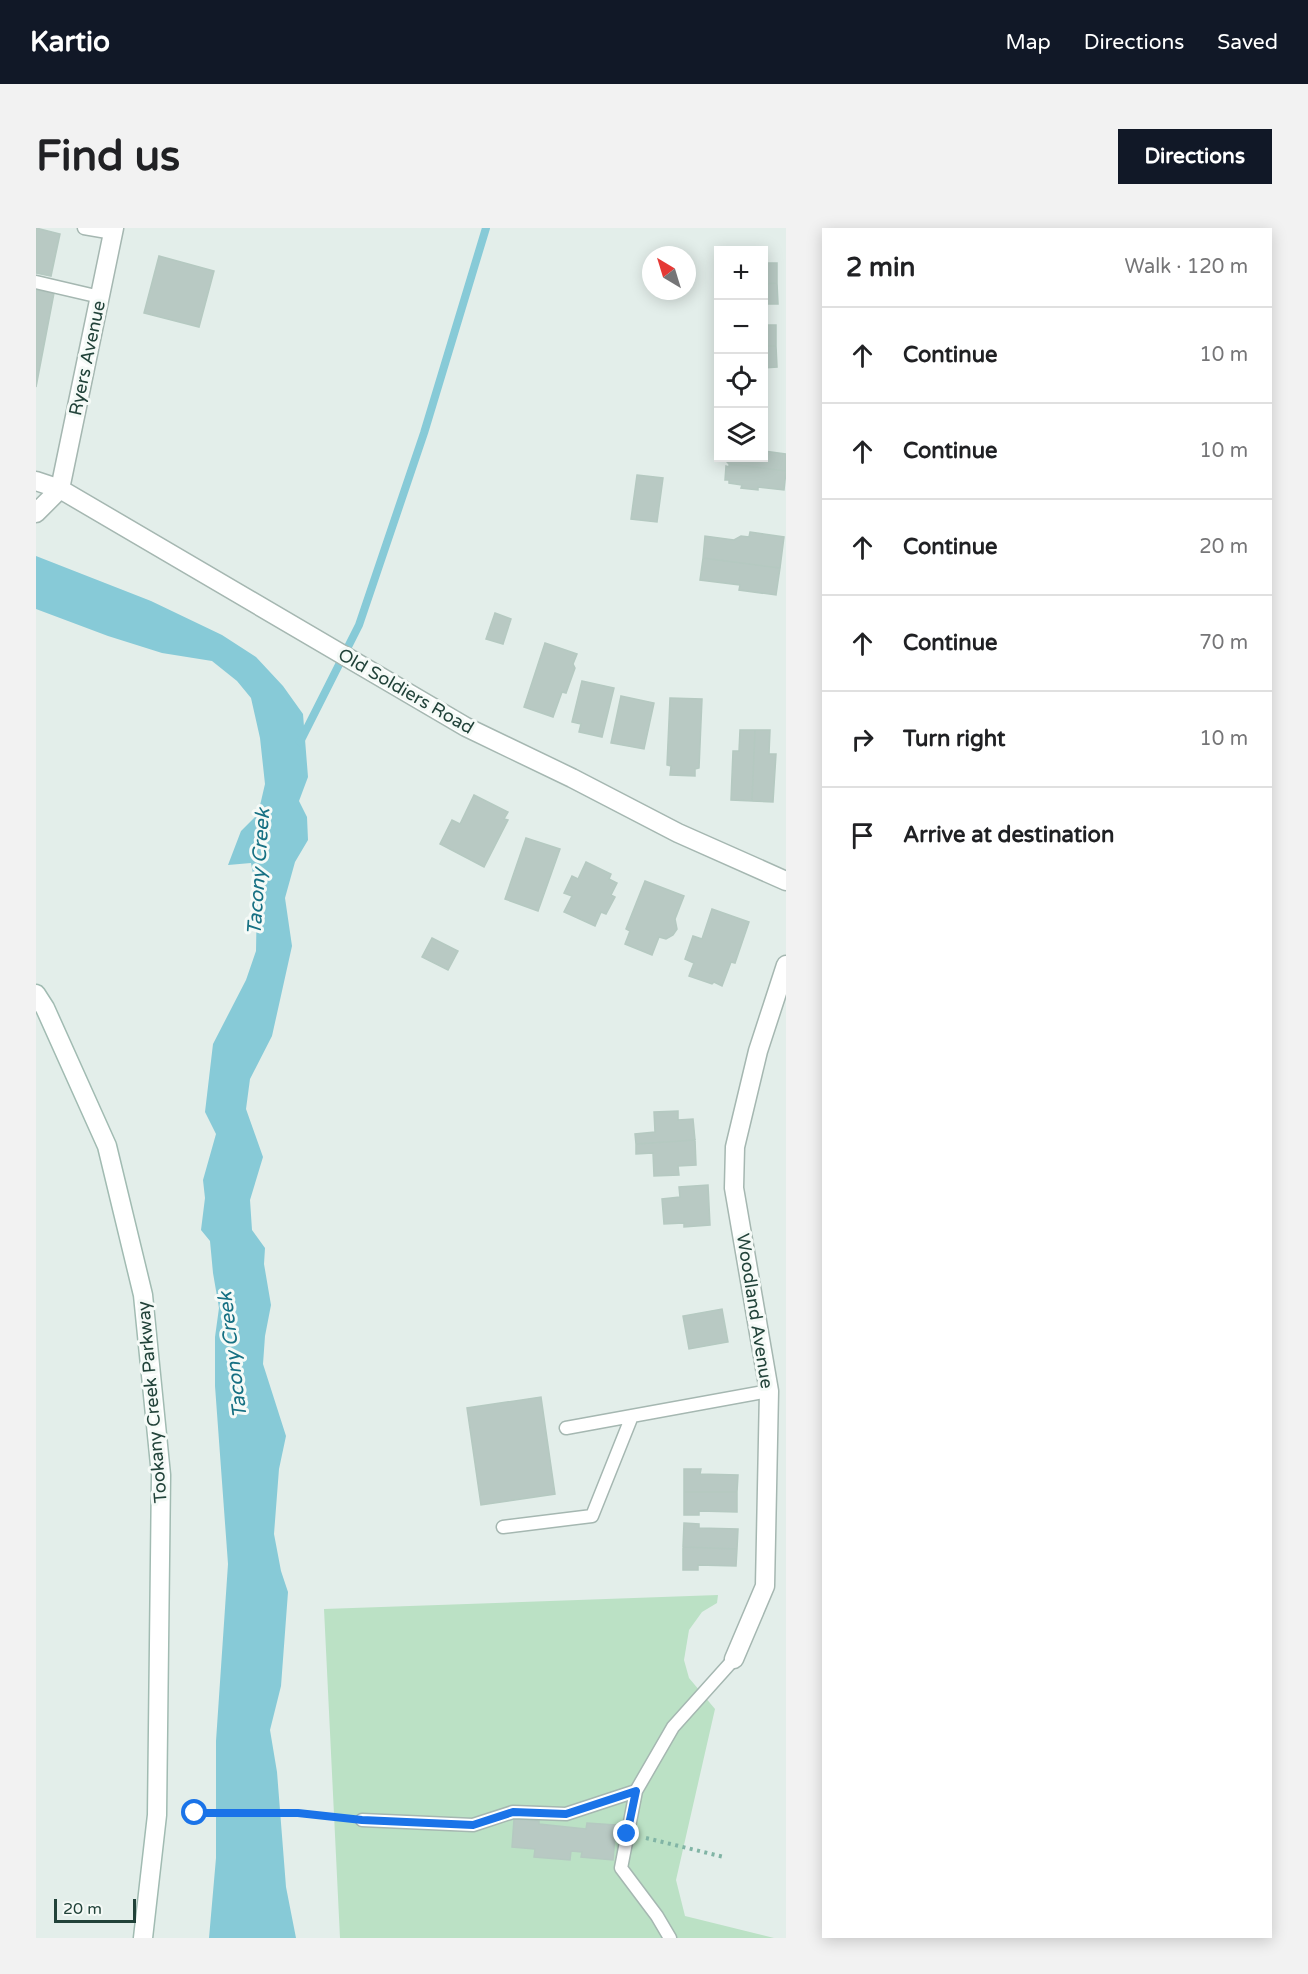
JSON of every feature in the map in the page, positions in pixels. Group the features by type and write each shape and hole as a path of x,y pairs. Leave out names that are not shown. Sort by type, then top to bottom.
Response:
{"street":[{"name":"Ryers Avenue","path":"60,489 114,231"},
{"name":"Old Soldiers Road","path":"36,481 60,489 466,727 678,833 786,881"},
{"path":"36,513 60,489"},
{"name":"Woodland Avenue","path":"734,1659 765,1586 769,1391 734,1188 735,1147 758,1051 786,964"},
{"name":"Tookany Creek Parkway","path":"36,994 45,1008 107,1146 143,1295 161,1475 157,1815 143,1938"}],"lane":[{"path":"84,228 114,231"},
{"path":"36,282 100,297"},
{"path":"566,1428 769,1391"},
{"path":"504,1527 592,1516 632,1416"},
{"path":"670,1938 657,1916 621,1868 636,1791 673,1727 734,1659"},
{"path":"362,1820 473,1825 513,1812 566,1814 636,1791"}],"path":[{"path":"195,1813 298,1813 362,1820"},
{"path":"627,1834 724,1857"}],"green space":[{"path":"718,1595 717,1603 702,1612 689,1630 684,1660 689,1678 715,1709 676,1880 685,1916 774,1938 340,1938 324,1609"}],"water":[{"name":"Tacony Creek","path":"36,556 151,601 222,635 256,657 283,686 303,714 308,777 299,801 307,817 308,840 295,862 285,898 292,946 272,1036 250,1079 246,1109 263,1157 250,1200 252,1230 265,1248 264,1264 271,1305 263,1364 286,1436 279,1469 274,1534 281,1571 288,1592 281,1686 270,1730 277,1772 286,1887 296,1938 209,1938 216,1858 216,1741 228,1564 215,1386 215,1337 219,1308 210,1241 201,1230 205,1198 203,1180 216,1134 205,1112 213,1044 246,980 256,951 257,895 251,863 228,865 241,831 258,814 265,784 260,738 251,698 237,681 212,661 162,653 36,609"}],"building":[{"path":"36,228 60,234 51,276 36,273"},
{"path":"159,256 214,271 199,327 144,313"},
{"path":"768,263 777,263 777,283 768,284"},
{"path":"777,283 778,304 768,304 768,284"},
{"path":"36,290 54,293 36,387"},
{"path":"768,325 776,325 776,346 768,346"},
{"path":"768,346 776,346 777,367 768,368"},
{"path":"768,452 786,454 786,471 727,462 768,462"},
{"path":"729,464 786,471 784,490 741,488 742,485 729,483 729,480 725,480 726,466 729,467"},
{"path":"637,475 663,478 657,522 631,519"},
{"path":"750,532 784,537 780,568 703,558 705,536 734,540 741,536 749,537"},
{"path":"703,558 780,568 776,595 739,590 740,585 700,580"},
{"path":"495,613 511,619 503,644 486,639"},
{"path":"545,643 577,654 573,664 575,668 566,693 562,692 553,717 524,707"},
{"path":"582,681 614,688 602,737 579,732 581,724 572,722"},
{"path":"621,696 654,703 644,749 611,743"},
{"path":"670,698 702,699 699,768 695,769 695,776 670,775 671,766 667,765"},
{"path":"740,730 755,730 752,801 731,800 733,751 739,751"},
{"path":"755,730 770,730 769,754 776,754 773,802 752,801"},
{"path":"474,795 508,812 504,819 508,820 484,867 440,844 452,820 460,824"},
{"path":"526,838 560,849 538,911 505,899"},
{"path":"586,862 611,874 609,879 617,883 611,895 615,897 606,914 601,912 595,926 564,912 572,896 564,893 572,876 578,879"},
{"path":"645,881 684,896 675,919 677,929 666,939 659,937 652,955 625,944 630,931 626,929"},
{"path":"712,909 749,922 735,963 731,962 722,986 689,976 694,963 685,959 693,936 702,939"},
{"path":"432,938 458,951 448,970 422,957"},
{"path":"678,1111 678,1120 693,1119 695,1140 636,1144 635,1134 655,1132 654,1112"},
{"path":"695,1140 696,1165 678,1166 679,1175 654,1176 653,1153 636,1154 636,1144"},
{"path":"708,1185 710,1225 684,1227 684,1223 664,1224 662,1199 680,1197 679,1187"},
{"path":"722,1309 728,1342 689,1349 683,1316"},
{"path":"541,1397 555,1494 481,1505 467,1408"},
{"path":"684,1469 701,1469 700,1474 738,1475 737,1492 684,1492"},
{"path":"684,1492 737,1492 737,1512 699,1511 699,1515 684,1515"},
{"path":"684,1523 699,1524 699,1528 738,1529 737,1549 683,1547"},
{"path":"683,1547 737,1549 736,1566 698,1565 698,1570 683,1570"},
{"path":"514,1819 586,1829 587,1823 616,1825 613,1860 581,1857 582,1852 571,1851 570,1860 534,1857 535,1849 512,1847"}],"waterway":[{"path":"300,742 359,625 424,433 486,228"}],"route":[{"path":"195,1813 298,1813 362,1820 473,1825 513,1812 566,1814 636,1791 627,1834"}]}
